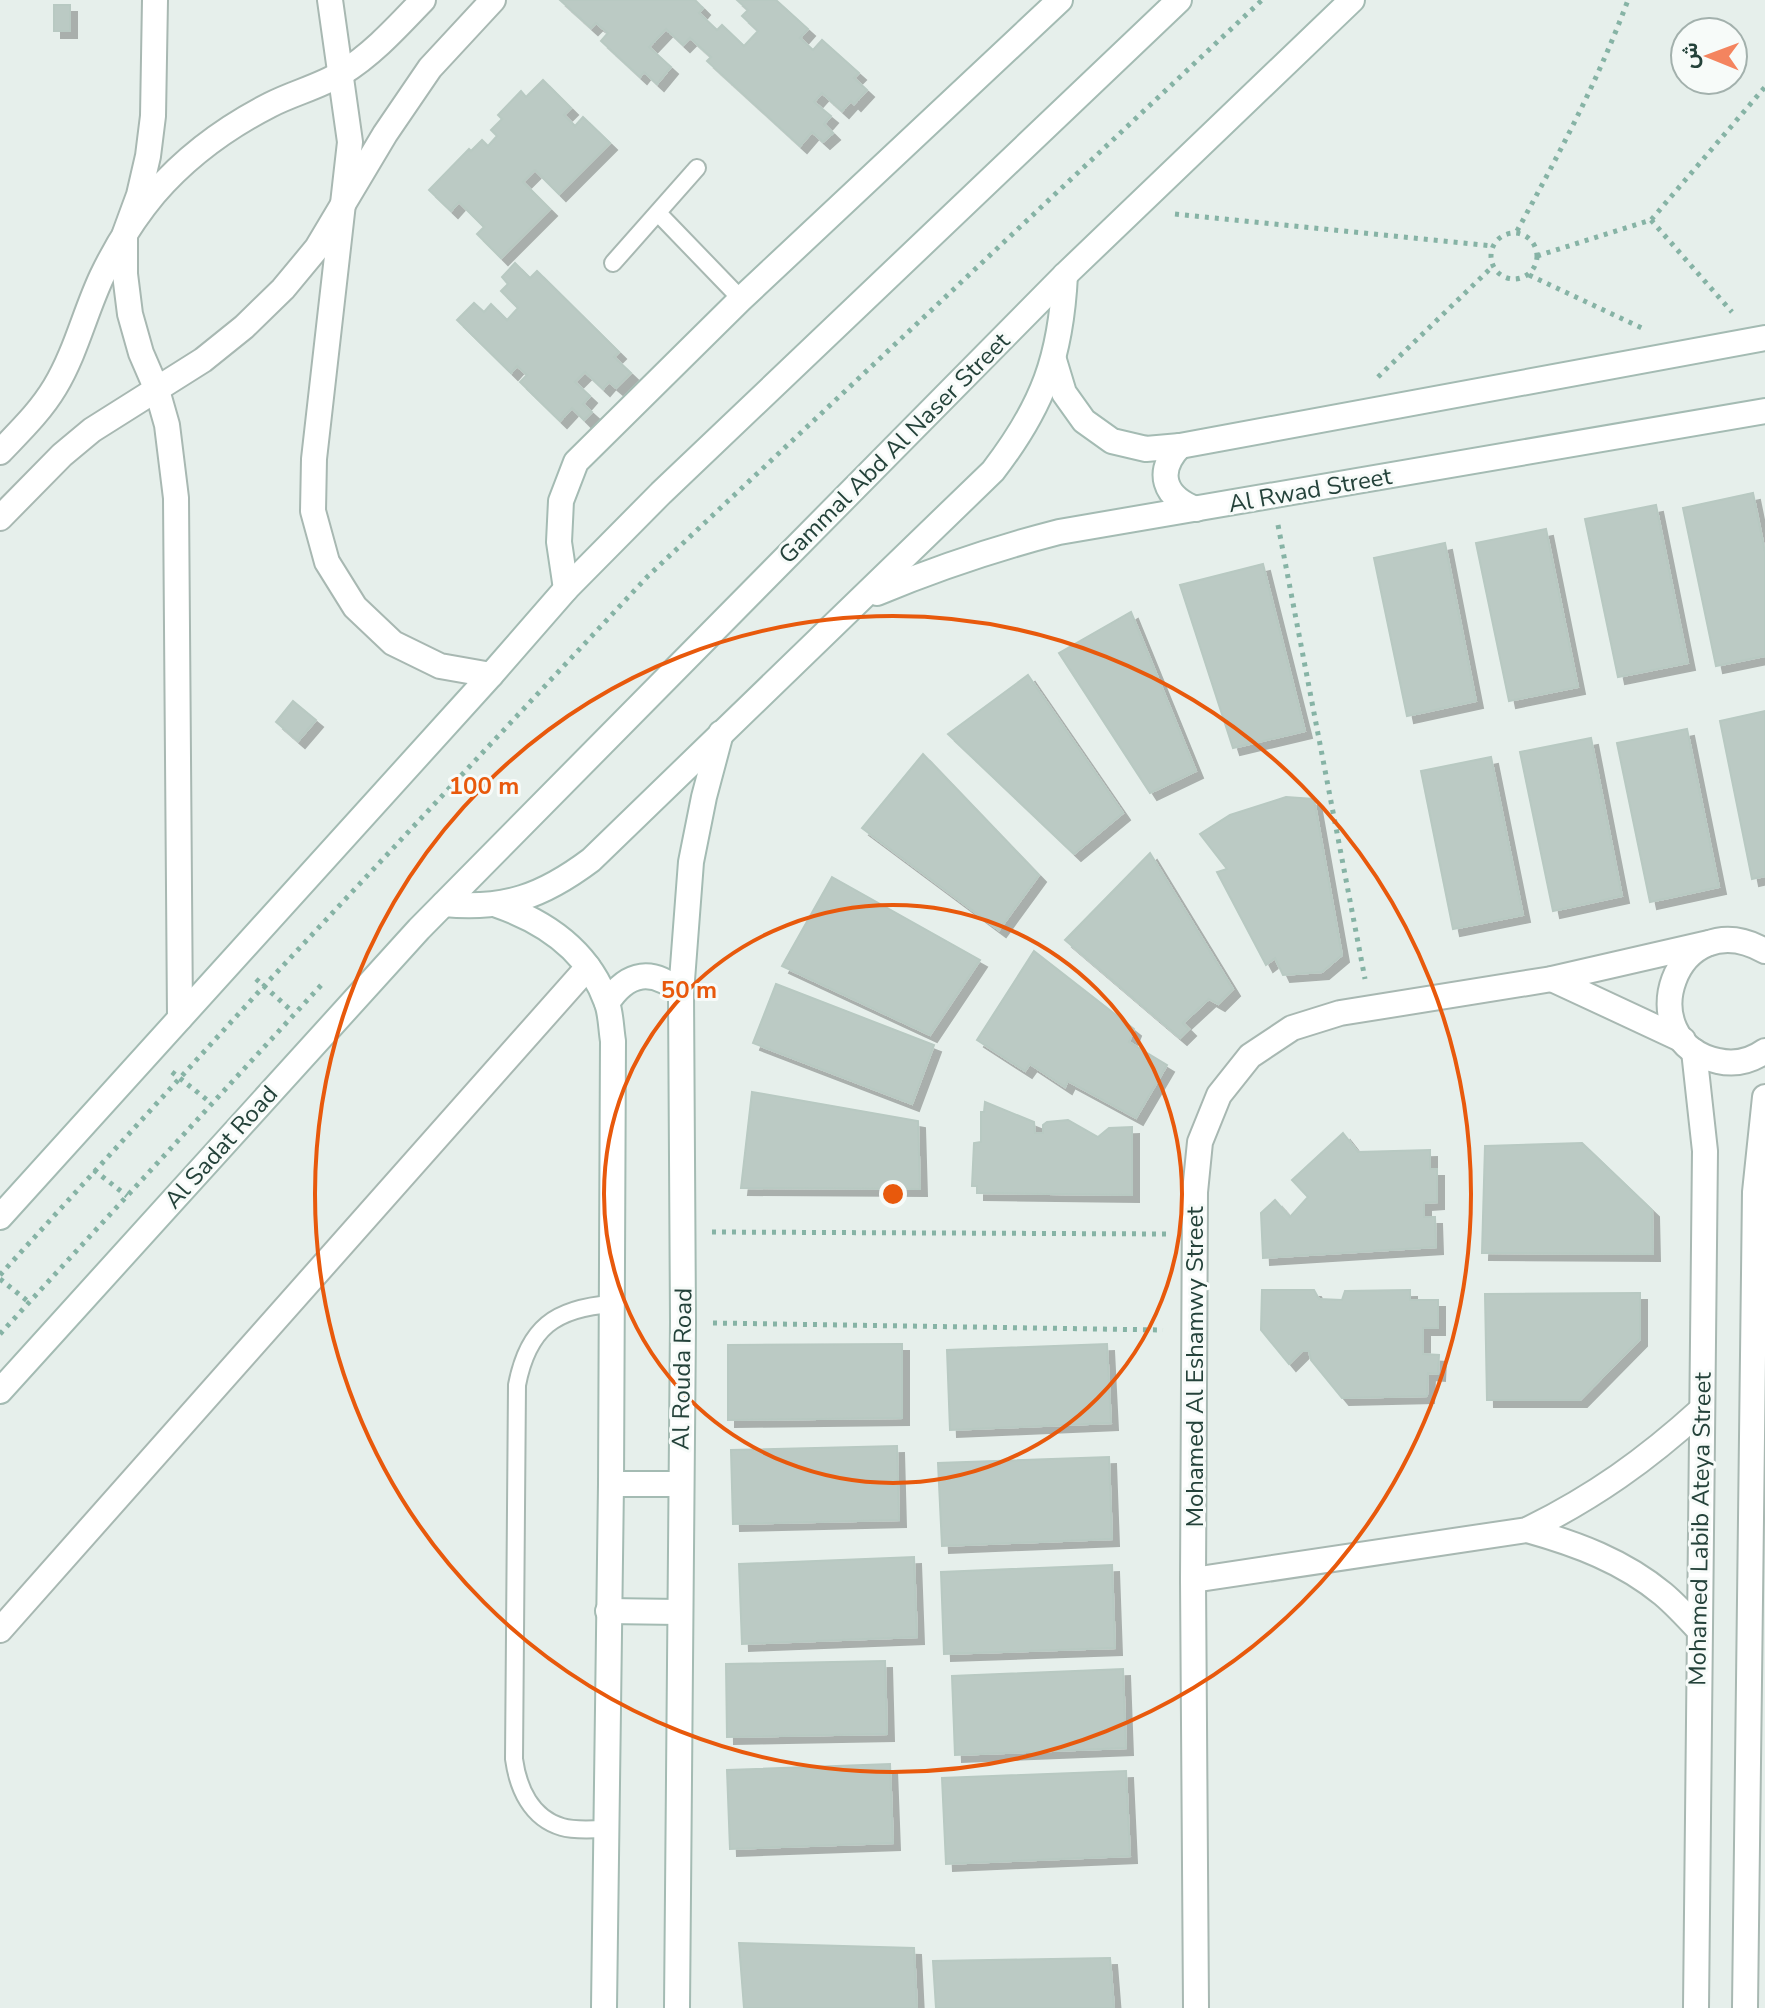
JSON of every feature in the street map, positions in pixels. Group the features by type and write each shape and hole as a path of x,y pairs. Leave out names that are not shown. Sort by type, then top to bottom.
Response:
{"street":[{"path":"155,0 156,75 148,156 139,195 125,233 125,274 130,314 141,353 157,390 171,449 176,498 180,1018"},
{"path":"330,0 350,142 314,459 313,511 327,562 355,607 393,643 440,666 491,675"},
{"path":"0,452 37,415 56,386 72,356 101,277 125,233 155,193 190,158 229,128 272,104 342,73 377,46 423,0"},
{"path":"0,518 62,455 92,430 203,360 244,327 283,289 317,248 385,134 430,68 493,0"},
{"path":"566,589 559,542 561,501 576,462 741,299 1060,0"},
{"path":"0,1217 11,1192 63,1146 566,589 661,493 1179,0"},
{"name":"Gammal Abd Al Naser Street","path":"444,904 1065,275 1352,0"},
{"path":"444,904 471,907 497,905 542,892 563,882 591,860 993,471 1019,437 1040,400 1054,360 1063,318 1065,275"},
{"path":"1054,360 1064,393 1084,421 1112,441 1146,449 1180,446 1761,339"},
{"name":"Al Rwad Street","path":"863,598 927,572 1046,535 1128,518 1273,497 1765,411"},
{"path":"1180,446 1168,458 1165,474 1169,491 1180,504 1196,509"},
{"name":"Al Rouda Road","path":"677,2008 683,1322 681,993 691,862 721,733"},
{"name":"Al Sadat Road","path":"0,1391 444,904"},
{"path":"497,905 528,916 561,937 588,967 607,1003 613,1041 604,2008"},
{"name":"Mohamed Al Eshamwy Street","path":"1196,2008 1193,1580 1195,1192 1200,1142 1219,1095 1250,1056 1292,1028 1340,1013 1552,979 1765,931"},
{"path":"1719,941 1750,942 1765,951"},
{"name":"Mohamed Labib Ateya Street","path":"1696,2008 1705,1151 1688,1046 1673,1024 1669,1005 1671,985 1679,967 1692,953 1719,941"},
{"path":"0,1630 588,967"},
{"path":"607,1003 617,988 632,978 650,976 668,981 681,993"},
{"path":"1552,979 1709,1059 1727,1063 1745,1062 1765,1051"},
{"name":"Mohamed Labib Ateya Street","path":"1745,2008 1758,1568 1760,1243 1755,1192 1765,1097"},
{"path":"1193,1580 1527,1530 1575,1507 1620,1478 1662,1446 1701,1410"},
{"path":"611,1484 681,1484"},
{"path":"1527,1530 1577,1544 1622,1566 1664,1594 1699,1630"},
{"path":"608,1611 679,1612"}],"lane":[{"path":"613,263 697,168"},
{"path":"658,213 741,299"},
{"path":"606,1829 562,1828 543,1817 528,1801 517,1781 514,1759 517,1385 522,1357 536,1334 558,1316 584,1306 612,1304"}],"path":[{"path":"58,1327 0,1277 95,1171 648,576 1262,0"},
{"path":"1517,231 1529,237 1537,256 1529,275 1509,279 1499,275 1492,267 1490,257 1493,246 1499,238 1517,231 1568,139 1628,0"},
{"path":"1537,256 1651,220 1765,87"},
{"path":"1135,210 1493,246"},
{"path":"1651,220 1761,339"},
{"path":"1336,417 1492,267"},
{"path":"1529,275 1692,351"},
{"path":"1273,497 1370,1008"},
{"path":"233,959 321,1037"},
{"path":"148,1052 239,1127"},
{"path":"63,1146 155,1220"},
{"path":"682,1231 1195,1234"},
{"path":"683,1322 1196,1330"}],"building":[{"path":"560,0 695,0 703,8 699,13 717,30 722,25 744,46 758,31 742,16 748,10 737,0 776,0 808,29 800,38 813,50 822,40 859,73 854,78 867,90 842,111 822,93 814,102 831,116 824,124 833,133 823,142 812,132 800,146 707,61 711,57 690,38 683,45 666,29 649,47 671,67 657,84 644,72 640,77 601,41 608,33 596,23 591,28"},
{"path":"54,5 70,5 70,31 54,31"},
{"path":"543,80 571,108 564,115 575,126 583,117 610,143 559,194 535,170 523,182 550,209 501,258 477,234 484,227 459,202 451,211 429,190 469,149 471,151 482,140 488,146 497,136 491,130 502,119 498,115 521,91 526,97"},
{"path":"515,263 530,278 537,271 619,352 614,357 631,373 616,388 609,382 603,389 585,372 575,382 590,396 583,404 592,412 584,420 572,408 560,421 520,382 527,375 517,366 511,373 457,320 474,303 484,312 491,304 507,320 518,308 501,291 508,284 502,277"},
{"path":"1753,493 1765,552 1765,656 1716,666 1683,508"},
{"path":"1656,505 1688,663 1618,677 1585,519"},
{"path":"1546,529 1578,687 1509,701 1476,543"},
{"path":"1445,543 1476,701 1407,716 1374,558"},
{"path":"1263,564 1305,731 1233,748 1180,585"},
{"path":"1131,612 1196,771 1150,793 1059,653"},
{"path":"1028,675 1123,813 1074,854 948,734"},
{"path":"293,701 316,720 298,741 276,722"},
{"path":"1765,711 1765,876 1752,879 1720,721"},
{"path":"1687,729 1719,887 1650,902 1617,743"},
{"path":"1591,738 1622,896 1553,911 1520,752"},
{"path":"923,754 1039,875 999,930 862,828"},
{"path":"1491,757 1523,915 1453,929 1421,771"},
{"path":"1286,797 1314,799 1342,955 1322,972 1283,975 1275,958 1266,965 1217,872 1227,869 1200,834 1230,815"},
{"path":"1150,853 1233,989 1218,1004 1209,999 1183,1023 1189,1029 1180,1038 1065,940"},
{"path":"832,877 980,960 930,1035 782,966"},
{"path":"1034,951 1134,1029 1129,1042 1167,1065 1136,1118 1068,1081 1065,1087 1030,1064 1025,1071 977,1040"},
{"path":"776,984 934,1045 912,1104 753,1043"},
{"path":"752,1092 918,1121 920,1189 741,1188"},
{"path":"985,1102 1034,1122 1035,1133 1043,1133 1043,1125 1047,1122 1068,1120 1098,1137 1109,1128 1132,1127 1132,1195 977,1193 977,1186 972,1186 974,1143 981,1142 981,1112 984,1112"},
{"path":"1343,1133 1358,1152 1430,1150 1430,1169 1437,1169 1437,1202 1424,1203 1424,1217 1435,1217 1436,1247 1263,1258 1261,1213 1275,1200 1290,1217 1308,1197 1292,1180"},
{"path":"1582,1143 1652,1210 1653,1254 1482,1253 1485,1146"},
{"path":"1262,1290 1314,1290 1319,1299 1342,1300 1345,1291 1410,1290 1410,1300 1438,1300 1438,1328 1423,1328 1423,1354 1439,1355 1438,1374 1428,1373 1427,1396 1342,1398 1311,1360 1309,1351 1302,1351 1289,1364 1261,1330"},
{"path":"1640,1293 1640,1339 1580,1400 1487,1400 1485,1294"},
{"path":"902,1344 902,1418 728,1420 728,1345"},
{"path":"1107,1344 1111,1423 950,1430 947,1350"},
{"path":"897,1446 899,1520 733,1524 731,1450"},
{"path":"1109,1457 1112,1539 942,1546 938,1463"},
{"path":"914,1557 917,1637 742,1644 739,1564"},
{"path":"1112,1565 1115,1648 944,1654 941,1572"},
{"path":"885,1661 887,1734 727,1737 726,1664"},
{"path":"1123,1669 1126,1748 955,1755 952,1676"},
{"path":"890,1764 893,1843 730,1849 727,1770"},
{"path":"1126,1771 1130,1856 946,1864 942,1778"},
{"path":"739,1943 914,1948 917,2008 744,2008"},
{"path":"1110,1958 1114,2008 936,2008 933,1961"}]}
